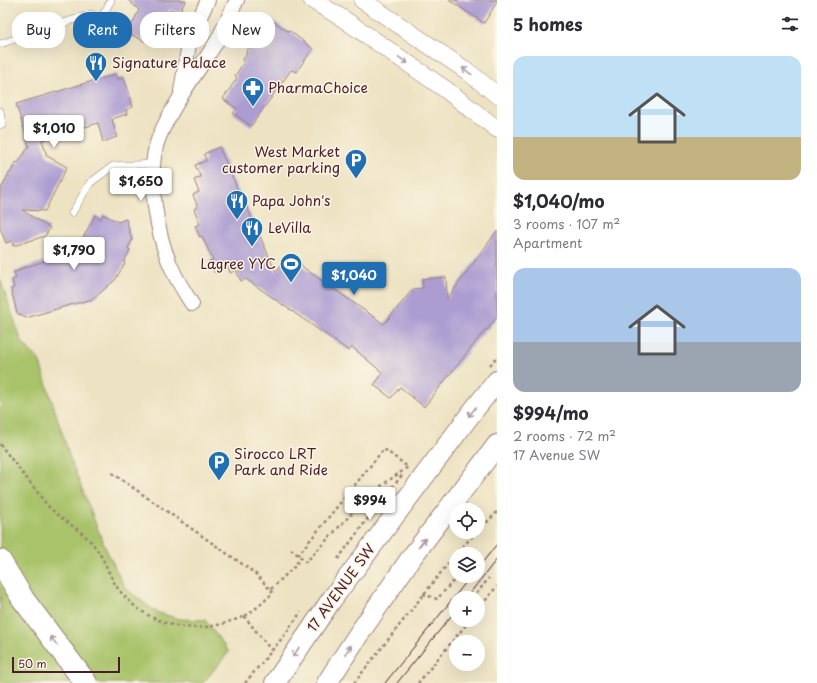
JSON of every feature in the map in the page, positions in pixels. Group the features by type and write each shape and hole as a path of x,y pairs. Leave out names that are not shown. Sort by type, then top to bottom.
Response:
{"highway":[{"path":"0,561 23,599 86,683"}],"main road":[{"name":"17 AVENUE SW","path":"275,683 332,599 473,411 497,382"},
{"path":"327,683 411,558 497,445"}],"street":[{"path":"180,97 190,38 208,0"},
{"path":"192,304 173,272 162,239 153,198 154,164 159,138 180,97 217,40 237,0"},
{"path":"312,0 342,18 445,89 497,129"},
{"path":"362,0 467,71 497,95"}],"lane":[{"path":"105,12 111,0"},
{"path":"0,44 73,20"},
{"path":"0,111 2,125 0,125"},
{"path":"72,213 90,183 113,166 154,164"}],"path":[{"path":"0,444 50,508 88,539 102,556 118,589 136,608 147,615 159,621 184,628 197,628 222,624 244,616 273,593 257,575 245,566 112,473"},
{"path":"271,589 294,566 300,556 384,449 408,467 372,493 306,562 300,556 291,549"},
{"path":"485,525 497,512"},
{"path":"354,683 457,552 471,539"},
{"path":"479,591 489,578"},
{"path":"423,594 437,599 452,583"},
{"path":"485,601 497,586"},
{"path":"244,616 271,650 245,683"},
{"path":"418,683 463,627"}],"green space":[{"path":"0,279 22,342 39,360 70,458 104,545 125,588 156,612 179,619 205,620 229,652 203,683 0,683"}],"building":[{"path":"128,0 186,0 180,12 170,9 168,12 140,12 140,39 132,35 132,25 139,10"},
{"path":"449,0 497,0 497,2 484,23"},
{"path":"275,22 289,32 290,31 313,49 296,72 291,70 251,126 233,113 237,109 223,99 237,78 235,76 244,62 242,61 247,53 246,52 249,48 275,48"},
{"path":"116,74 118,79 124,77 133,107 126,110 127,114 112,119 117,137 103,142 98,123 42,140 47,156 67,167 45,211 22,210 50,228 45,236 13,246 12,241 6,243 0,228 0,191 16,162 18,163 29,146 16,104"},
{"path":"219,147 276,272 281,265 294,260 299,262 304,268 384,324 413,289 423,288 422,279 446,277 447,299 497,231 497,317 424,407 400,387 391,398 374,385 383,373 352,347 349,351 246,279 241,281 236,270 230,273 228,267 215,273 209,261 213,260 202,236 200,237 195,226 200,224 194,209 198,207 193,195 199,192 194,180 201,177 195,165 206,161 204,154"},
{"path":"103,214 118,222 126,219 132,240 128,248 130,250 124,262 125,263 115,280 93,299 26,318 17,313 11,289 14,288 12,280 16,278 14,272 77,252 76,251 95,215 101,219"}],"tram line":[{"path":"485,559 497,544"},
{"path":"472,591 497,559"},
{"path":"385,683 465,583"},
{"path":"397,683 449,619"}],"place":[{"name":"Signature Palace","path":"96,82"},
{"name":"PharmaChoice","path":"253,108"},
{"name":"West Market customer parking","path":"356,180"},
{"name":"Papa John's","path":"237,220"},
{"name":"LeVilla","path":"252,248"},
{"name":"Lagree YYC","path":"291,284"},
{"name":"Sirocco LRT Park and Ride","path":"219,482"}]}
